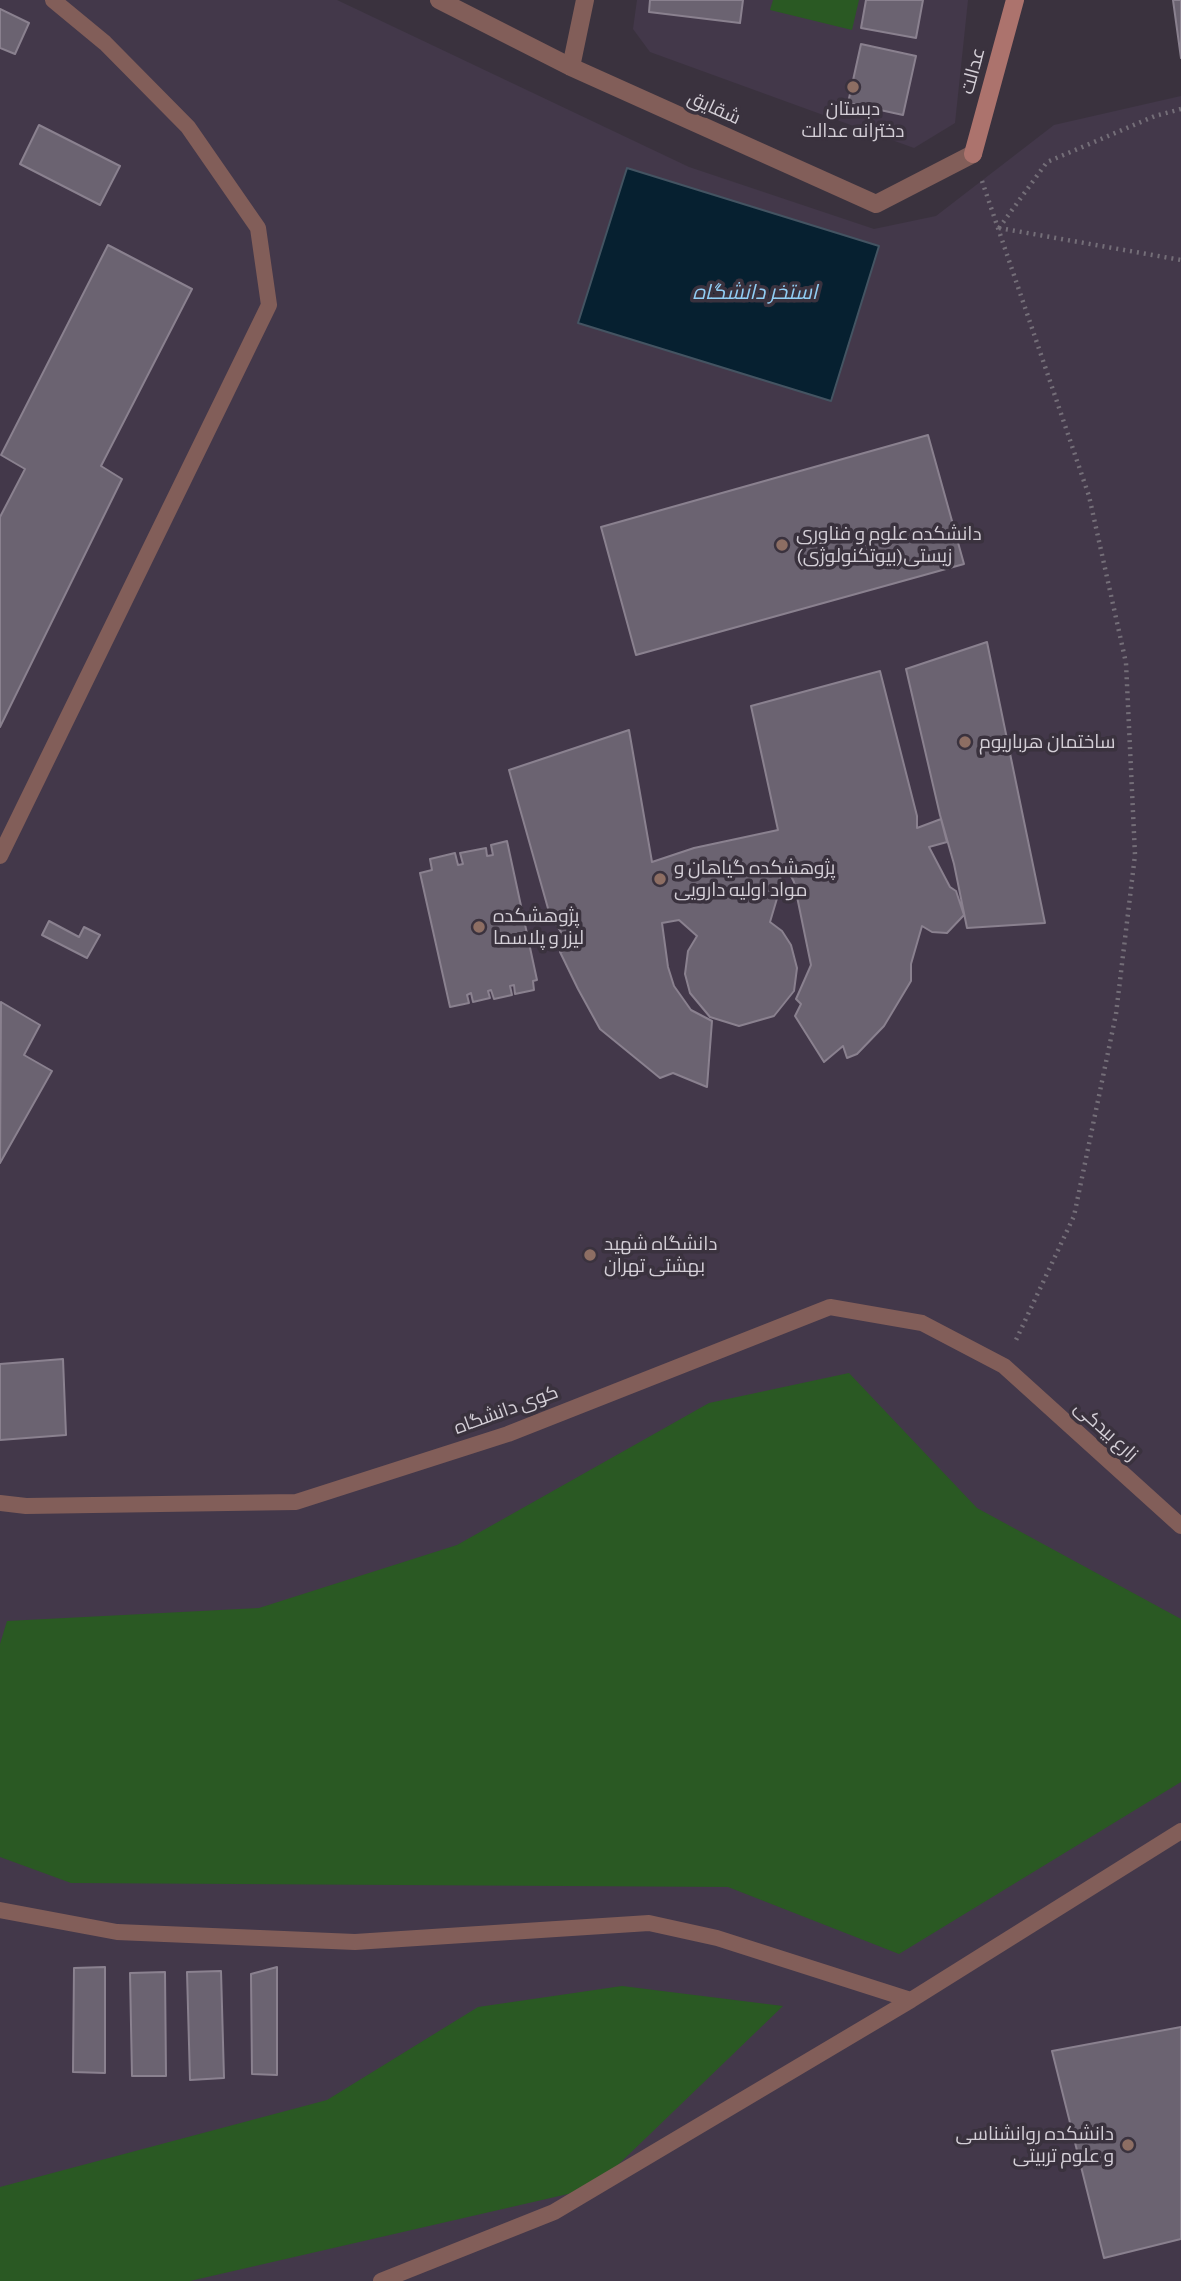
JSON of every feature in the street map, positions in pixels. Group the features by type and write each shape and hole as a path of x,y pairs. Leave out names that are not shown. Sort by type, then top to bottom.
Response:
{"street":[{"name":"شقایق","path":"439,0 571,67 876,204 973,154"},
{"path":"571,67 585,0"},
{"name":"عدالت","path":"973,154 1014,0"}],"lane":[{"path":"0,856 269,305 258,228 188,127 105,43 53,0"},
{"name":"کوی دانشگاه","path":"0,1503 26,1506 296,1502 508,1434 830,1307 922,1322 1003,1366"},
{"name":"زارع بیدکی","path":"1003,1366 1181,1526"},
{"path":"381,2281 554,2212 911,2000 1181,1831"},
{"path":"0,1910 117,1931 355,1942 649,1923 717,1938 911,2000"}],"path":[{"path":"999,228 1047,162 1155,116 1181,109"},
{"path":"973,154 1089,496 1126,663 1135,855 1116,1014 1074,1216 1003,1366"},
{"path":"999,228 1181,260"}],"shaded area":[{"name":"دانشگاه شهید بهشتی تهران","path":"0,0 337,0 689,167 874,229 936,216 1054,125 1181,96 1181,2281 0,2281"},
{"name":"دبستان دخترانه عدالت","path":"637,0 968,0 955,123 914,148 650,52 633,29"}],"green space":[{"path":"773,0 859,0 852,30 770,10"},
{"path":"849,1373 977,1508 1181,1619 1181,1782 899,1954 728,1887 71,1883 0,1857 0,1644 7,1621 259,1608 457,1545 709,1403"},
{"path":"622,1986 783,2006 594,2188 190,2281 0,2281 0,2187 327,2100 478,2007"}],"water":[{"name":"استخر دانشگاه","path":"627,168 879,246 831,401 578,323"}],"building":[{"path":"650,0 743,0 740,23 649,12"},
{"path":"866,0 923,0 916,38 861,28"},
{"path":"1173,0 1181,0 1181,58"},
{"path":"0,9 29,23 15,54 0,48"},
{"path":"861,44 916,56 903,115 848,103"},
{"path":"39,125 120,166 100,205 20,164"},
{"path":"108,245 192,289 101,466 122,479 0,727 0,517 25,469 1,455"},
{"name":"دانشکده علوم و فناوری زیستی(بیوتکنولوژی)","path":"928,435 964,564 636,655 601,527"},
{"name":"ساختمان هرباریوم","path":"987,642 1045,923 967,928 906,669"},
{"name":"پژوهشکده گیاهان و مواد اولیه دارویی","path":"880,671 917,816 917,828 941,819 947,842 929,847 950,887 956,891 964,915 947,933 932,932 922,926 911,964 911,981 884,1026 857,1054 847,1058 843,1046 824,1062 795,1016 801,1004 796,999 811,965 790,874 780,873 781,885 770,922 782,931 791,945 797,968 794,991 774,1016 739,1026 710,1017 690,993 685,974 688,951 697,936 679,920 662,923 668,967 674,986 691,1010 712,1021 707,1087 673,1073 660,1078 600,1029 578,989 560,952 571,949 549,912 509,770 629,730 652,862 694,848 778,830 751,706"},
{"name":"پژوهشکده لیزر و پلاسما","path":"507,841 537,980 533,981 534,990 515,994 514,985 510,986 512,995 494,999 491,990 488,991 490,998 473,1002 471,993 467,995 469,1003 450,1007 420,873 432,870 430,859 455,853 458,865 463,864 460,853 486,848 487,856 493,855 491,845"},
{"path":"49,921 79,937 84,927 100,935 87,958 42,935"},
{"path":"1,1002 40,1025 24,1055 52,1071 0,1163"},
{"path":"63,1359 66,1435 0,1440 0,1364"},
{"path":"105,1967 105,2073 73,2072 74,1968"},
{"path":"277,1967 277,2075 252,2074 251,1974"},
{"path":"221,1971 224,2078 190,2080 187,1972"},
{"path":"165,1972 166,2076 132,2076 130,1973"},
{"name":"دانشکده روانشناسی و علوم تربیتی","path":"1181,2027 1181,2239 1104,2258 1052,2051"}],"place":[{"name":"دبستان دخترانه عدالت","path":"853,87"},
{"name":"دانشکده علوم و فناوری زیستی(بیوتکنولوژی)","path":"782,545"},
{"name":"ساختمان هرباریوم","path":"965,742"},
{"name":"پژوهشکده گیاهان و مواد اولیه دارویی","path":"660,879"},
{"name":"پژوهشکده لیزر و پلاسما","path":"479,927"},
{"name":"دانشگاه شهید بهشتی تهران","path":"590,1255"},
{"name":"دانشکده روانشناسی و علوم تربیتی","path":"1128,2145"}]}
